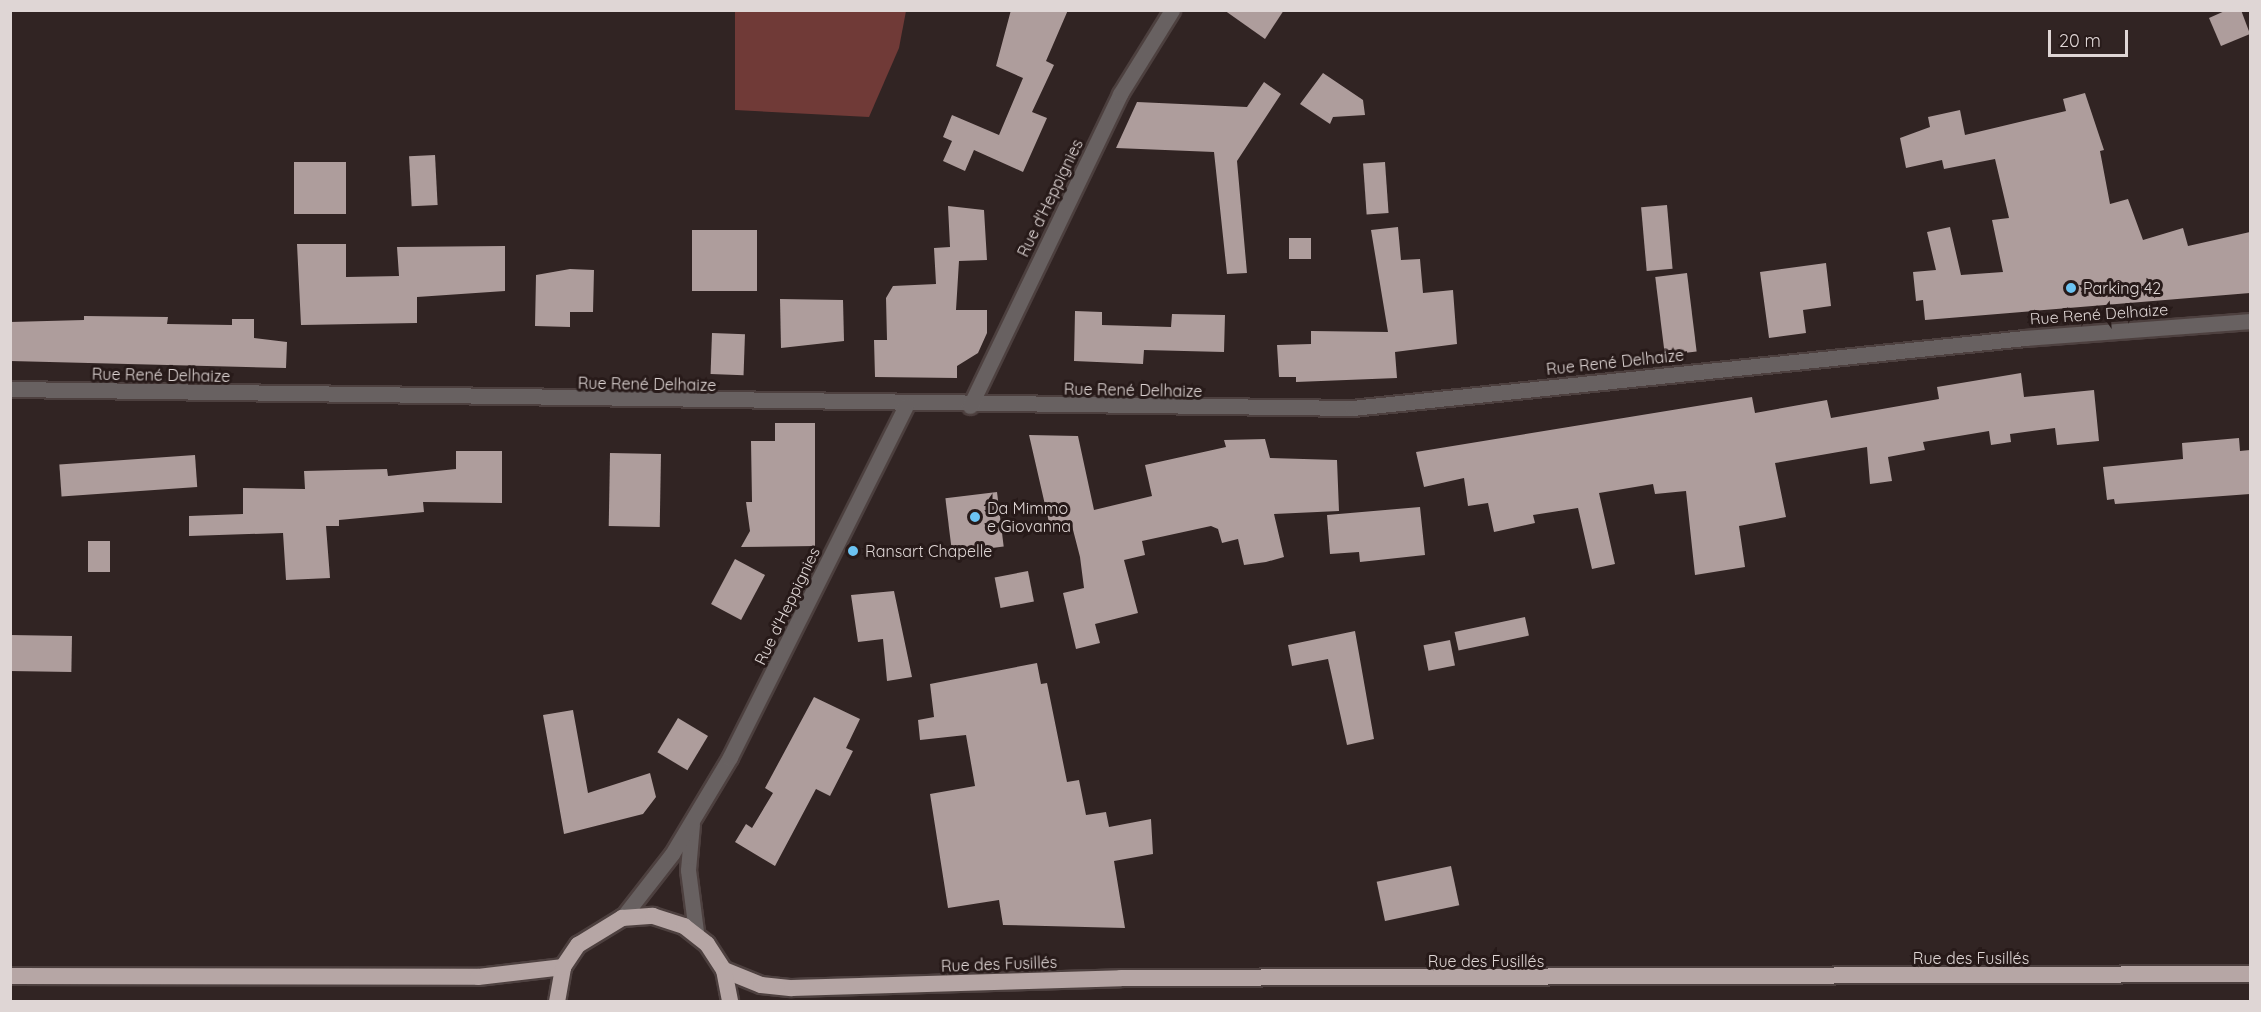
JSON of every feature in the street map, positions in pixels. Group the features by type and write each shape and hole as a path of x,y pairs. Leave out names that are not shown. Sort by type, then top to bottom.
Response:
{"highway":[{"path":"557,1002 563,967 578,945 622,918 653,916 696,932 724,970 730,1002"},
{"path":"10,976 478,976 563,967"},
{"name":"Rue des Fusillés","path":"724,970 761,985 792,988 1121,978 2250,974"}],"street":[{"name":"Rue d'Heppignies","path":"970,406 1120,94 1172,10"},
{"name":"Rue René Delhaize","path":"10,389 906,406 1352,408 2025,338 2250,321"},
{"name":"Rue d'Heppignies","path":"622,918 692,818 746,727 906,406"},
{"name":"Rue d'Heppignies","path":"692,818 688,870 696,932"}],"shaded area":[{"path":"735,11 906,11 899,48 869,117 735,110"}],"building":[{"path":"1011,10 1068,10 1046,61 1054,65 1032,112 1047,118 1023,172 974,150 965,171 943,161 952,141 943,137 952,115 999,135 1023,78 996,66"},
{"path":"1224,10 1284,10 1265,39"},
{"path":"2227,10 2241,10 2250,34 2221,46 2209,18"},
{"path":"1323,73 1363,100 1365,115 1333,117 1330,124 1300,104"},
{"path":"1264,82 1281,94 1237,161 1247,273 1227,274 1214,152 1116,148 1137,102 1247,107"},
{"path":"2085,93 2104,150 2100,151 2110,204 2128,199 2143,240 2183,228 2188,246 2250,232 2250,293 1925,320 1923,300 1916,301 1913,272 1936,270 1927,232 1950,227 1961,275 2003,272 1992,220 2009,218 1995,159 1944,169 1942,160 1906,168 1900,138 1930,127 1928,117 1960,110 1965,135 2066,111 2063,99"},
{"path":"435,155 438,205 412,206 409,156"},
{"path":"294,162 346,162 346,214 294,214"},
{"path":"1385,162 1389,213 1367,214 1363,164"},
{"path":"1667,205 1673,269 1647,271 1641,207"},
{"path":"948,206 984,210 987,260 959,261 956,310 987,310 987,333 978,353 957,366 957,378 875,377 874,340 887,340 886,298 893,286 936,284 934,248 950,247"},
{"path":"1398,227 1401,260 1420,259 1423,293 1453,290 1457,344 1395,352 1397,378 1296,382 1296,377 1279,377 1277,345 1311,344 1311,331 1388,332 1371,230"},
{"path":"692,230 757,230 757,291 692,291"},
{"path":"1289,238 1311,238 1311,259 1289,259"},
{"path":"297,244 346,244 346,277 399,276 397,247 505,246 505,291 417,297 417,323 301,325"},
{"path":"1826,263 1831,306 1803,310 1806,333 1769,338 1760,272"},
{"path":"570,269 594,270 593,312 570,312 570,327 535,326 536,275"},
{"path":"1687,273 1697,351 1665,355 1655,277"},
{"path":"780,299 843,300 844,341 781,348"},
{"path":"1075,311 1102,312 1102,325 1171,327 1172,314 1225,315 1224,352 1144,350 1143,364 1074,361"},
{"path":"84,316 168,317 167,324 232,325 232,319 254,319 254,338 287,342 286,368 10,361 10,322 84,320"},
{"path":"712,333 745,334 744,375 711,374"},
{"path":"2021,373 2024,397 2094,390 2099,441 2057,445 2055,428 2010,434 2011,442 1991,445 1989,431 1923,442 1925,450 1888,457 1892,481 1870,484 1867,447 1775,463 1786,517 1739,526 1745,567 1695,575 1686,491 1655,494 1653,484 1599,493 1615,564 1592,569 1578,508 1533,515 1535,523 1494,532 1488,503 1468,506 1464,478 1424,487 1416,452 1752,397 1755,413 1827,400 1831,418 1939,399 1937,387"},
{"path":"775,423 815,423 815,546 741,547 750,531 746,502 752,502 751,441 775,441"},
{"path":"1029,435 1078,436 1094,510 1152,496 1145,465 1226,447 1224,440 1265,439 1270,458 1337,460 1339,511 1274,514 1284,557 1266,562 1244,565 1238,539 1222,543 1218,529 1211,526 1142,541 1145,555 1124,560 1138,613 1095,624 1100,643 1076,649 1063,593 1084,588 1080,557 1072,526 1051,531"},
{"path":"2239,438 2240,451 2250,450 2250,494 2115,504 2114,499 2107,500 2103,467 2183,459 2182,443"},
{"path":"456,451 502,451 502,503 423,502 424,512 339,520 339,526 326,526 330,578 286,580 283,533 189,536 189,516 243,514 243,488 305,489 304,471 387,469 388,476 456,469"},
{"path":"610,453 661,454 660,527 609,526"},
{"path":"195,455 197,487 62,496 59,464"},
{"name":"Da Mimmo e Giovanna","path":"997,492 1004,547 952,553 945,498"},
{"path":"1420,507 1425,555 1360,562 1359,552 1330,554 1327,515"},
{"path":"88,541 110,541 110,572 88,572"},
{"path":"735,559 765,575 741,620 711,604"},
{"path":"1028,571 1034,601 1001,608 995,577"},
{"path":"894,591 912,677 887,681 883,639 858,642 851,595"},
{"path":"1525,617 1529,636 1459,651 1455,632"},
{"path":"1355,631 1374,739 1347,745 1328,659 1292,666 1288,645"},
{"path":"10,635 72,636 71,672 10,671"},
{"path":"1450,640 1455,666 1428,671 1423,645"},
{"path":"1037,663 1041,684 1047,683 1067,782 1079,780 1086,815 1106,812 1109,827 1151,819 1153,854 1114,861 1125,928 1003,925 999,900 948,908 930,794 975,786 966,735 920,740 918,720 934,717 930,684"},
{"path":"814,697 860,719 846,748 853,751 830,796 816,789 775,866 735,842 746,824 752,828 773,793 765,788"},
{"path":"573,710 588,793 650,773 656,797 643,814 564,834 543,715"},
{"path":"678,718 708,736 687,770 657,752"},
{"path":"1451,866 1459,905 1385,921 1377,882"}],"place":[{"name":"Parking 42","path":"2071,288"},
{"name":"Da Mimmo e Giovanna","path":"975,517"},
{"name":"Ransart Chapelle","path":"853,551"}]}
